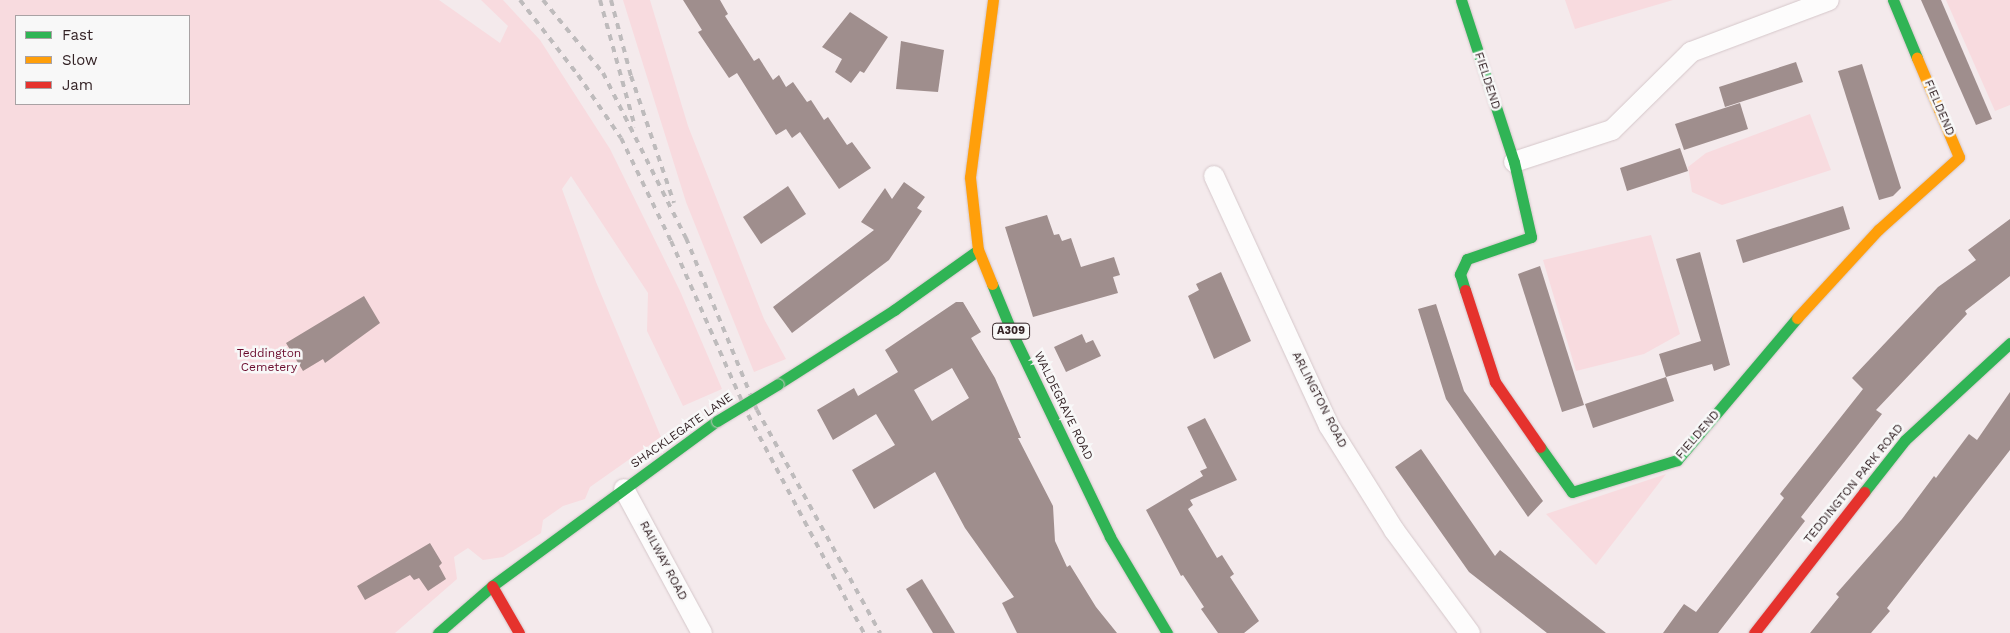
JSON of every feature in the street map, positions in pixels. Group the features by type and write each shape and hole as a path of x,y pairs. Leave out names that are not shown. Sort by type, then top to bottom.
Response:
{"street":[{"name":"WALDEGRAVE ROAD","path":"993,0 970,177 972,217 978,250 1013,335 1110,537 1167,633"},
{"name":"FIELDEND","path":"1461,0 1514,162 1531,237 1466,259 1460,274 1495,382 1572,492 1677,460 1764,356 1878,230 1959,157 1893,0"},
{"path":"1514,162 1612,130 1691,52 1829,0"},
{"name":"ARLINGTON ROAD","path":"1214,176 1329,426 1394,530 1470,633"},
{"name":"SHACKLEGATE LANE","path":"438,633 492,586 716,421 894,310 978,250"},
{"name":"TEDDINGTON PARK ROAD","path":"1754,633 1905,440 2010,343"},
{"name":"RAILWAY ROAD","path":"624,489 702,633"},
{"path":"492,586 519,633"}],"green space":[{"name":"Teddington Cemetery","path":"0,0 439,0 500,43 508,26 481,0 503,0 540,40 610,149 680,291 722,389 683,406 647,331 648,293 571,176 562,189 596,282 661,437 590,487 585,499 563,506 543,520 541,533 503,557 483,560 468,548 454,557 457,579 395,633 0,633"},
{"path":"623,0 650,0 688,126 764,319 786,359 754,372 686,202"},
{"path":"1565,0 1673,0 1575,29"},
{"path":"1946,0 2010,0 2010,105 1995,111"},
{"path":"1810,114 1831,170 1722,205 1692,192 1688,167 1706,153"},
{"path":"1651,235 1680,334 1644,354 1576,371 1543,260"},
{"path":"1666,474 1596,565 1546,514"}],"building":[{"path":"683,0 720,0 728,14 725,16 754,61 759,58 773,80 779,75 786,87 793,82 807,102 811,100 824,120 828,117 847,145 852,142 871,168 839,189 800,132 792,138 786,129 776,135 737,73 729,78 698,32 702,30"},
{"path":"1921,0 1941,0 1992,119 1976,125"},
{"path":"850,12 888,37 864,73 860,71 851,83 835,72 842,59 822,47"},
{"path":"901,41 944,50 938,92 896,89"},
{"path":"1796,62 1803,82 1725,107 1719,87"},
{"path":"1862,64 1901,188 1893,196 1879,200 1838,71"},
{"path":"1740,103 1748,129 1684,150 1675,124"},
{"path":"1680,148 1688,171 1627,191 1620,168"},
{"path":"904,182 925,197 917,208 922,211 889,260 792,333 773,307 874,230 861,222 885,188 892,199"},
{"path":"788,186 806,214 761,244 743,217"},
{"path":"1843,206 1850,229 1743,263 1736,240"},
{"path":"1047,215 1054,235 1059,234 1062,241 1071,238 1081,267 1114,257 1120,275 1113,277 1118,293 1033,317 1005,227"},
{"path":"2010,219 2010,276 1965,311 1967,314 1876,410 1882,414 1801,517 1805,521 1718,633 1663,633 1684,604 1696,612 1784,498 1780,494 1863,389 1852,378 1938,287 1976,260 1968,250"},
{"path":"1700,252 1730,365 1714,371 1712,364 1666,377 1659,354 1701,341 1676,259"},
{"path":"1540,266 1584,405 1562,412 1518,274"},
{"path":"1221,272 1251,341 1214,359 1188,296 1199,290 1196,284"},
{"path":"364,296 380,323 325,363 323,359 303,371 286,343"},
{"path":"956,302 963,302 981,332 971,338 995,378 1021,438 1018,438 1053,506 1055,541 1067,567 1070,565 1096,607 1117,633 1017,633 1002,603 1014,597 965,528 935,472 874,509 852,470 895,445 876,414 833,440 817,410 854,388 858,396 898,372 885,350","holes":["952,368 969,398 932,421 914,390"]},
{"path":"1436,304 1464,391 1543,501 1528,517 1446,399 1418,309"},
{"path":"1082,334 1086,343 1093,340 1101,356 1066,372 1054,347"},
{"path":"1666,377 1674,401 1593,428 1585,404"},
{"path":"2010,392 2010,450 1887,608 1890,611 1871,633 1810,633 1839,597 1836,594 1902,519 1969,434 1977,440"},
{"path":"1205,418 1237,480 1190,500 1193,505 1188,509 1217,558 1222,555 1234,574 1230,577 1259,621 1244,633 1218,633 1201,609 1204,607 1183,575 1181,576 1146,510 1203,476 1200,471 1207,468 1187,427"},
{"path":"1421,449 1495,556 1500,550 1606,633 1547,633 1469,572 1395,467"},
{"path":"430,543 442,563 439,566 446,579 428,591 419,578 414,580 410,575 365,600 357,586"},
{"path":"922,579 955,633 933,633 906,589"}],"railway":[{"path":"520,0 578,75 621,138 671,241 748,415 864,633"},
{"path":"543,0 603,73 686,238 757,410 880,633"},
{"path":"600,0 635,127"},
{"path":"611,0 631,76 674,203"}],"traffic: fast":[{"path":"1461,0 1514,162 1531,237 1467,259 1460,274 1465,290"},
{"path":"1893,0 1917,58"},
{"path":"778,384 894,310 978,250"},
{"path":"992,284 1013,335 1110,537 1167,633"},
{"path":"1540,447 1572,492 1677,460 1797,318"},
{"path":"1864,492 1905,440 2010,343"},
{"path":"717,421 778,384"},
{"path":"438,633 492,586 717,421"}],"traffic: slow":[{"path":"992,284 978,250 970,177 993,0"},
{"path":"1797,318 1878,230 1959,157 1917,58"}],"traffic: jam":[{"path":"1465,290 1495,382 1540,447"},
{"path":"1754,633 1864,492"},
{"path":"492,586 519,633"}]}
